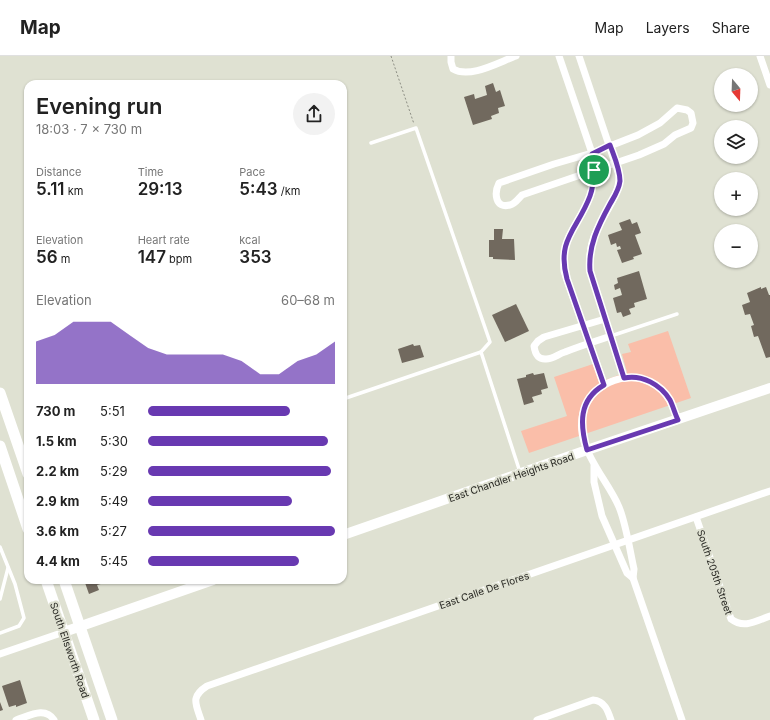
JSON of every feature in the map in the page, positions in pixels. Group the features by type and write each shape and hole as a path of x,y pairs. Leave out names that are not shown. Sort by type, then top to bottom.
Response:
{"main road":[{"name":"East Chandler Heights Road","path":"347,534 770,388"},
{"path":"0,393 24,462"},
{"path":"0,446 24,516"},
{"name":"South Ellsworth Road","path":"47,584 94,720"},
{"name":"South Ellsworth Road","path":"65,584 112,720"},
{"path":"64,632 201,584"}],"street":[{"path":"451,56 453,69 464,73 482,69 516,56"},
{"path":"559,56 592,154 594,170 590,195 583,212 569,236 566,245 564,262 567,279 604,385"},
{"path":"579,56 619,175 618,188 615,196 592,242 590,271 624,378"},
{"path":"760,56 770,85"},
{"path":"677,108 687,110 691,113 693,118 691,128 675,135 664,144 616,163 522,195 510,205 500,203 496,196 496,190 499,183 554,164 592,154 610,145 648,131 660,124 677,108"},
{"path":"605,320 544,337 534,346 534,352 543,360 549,359 563,352 611,336"},
{"path":"678,420 671,402 662,390 650,382 642,379 624,378 608,382 594,392 584,408 582,428 587,450 619,508 634,569 633,578 682,720"},
{"path":"594,465 594,482 602,516 627,573 633,578"},
{"name":"East Calle De Flores","path":"201,720 196,699 199,691 207,686 770,491"},
{"name":"South 205th Street","path":"696,516 731,619 738,624 746,624 770,616"},
{"path":"0,654 64,632"},
{"path":"537,720 594,700 601,702 606,708 611,720"},
{"path":"16,720 40,712 49,714 54,720"}],"lane":[{"path":"347,398 481,352 490,342 416,128 371,143"},
{"path":"611,336 677,314"},
{"path":"481,352 520,473"},
{"path":"0,549 15,584 24,618 19,626 0,633"},
{"path":"0,599 8,567"}],"path":[{"path":"391,56 416,128"}],"shaded area":[{"path":"668,331 691,398 529,453 521,431 567,416 554,377 593,364 599,382 627,372 622,354 631,352 628,344"}],"building":[{"path":"493,83 496,92 500,90 505,106 498,108 499,113 491,116 492,119 473,125 464,97 474,94 475,99 487,95 485,86"},
{"path":"630,219 632,224 637,222 641,233 635,235 642,254 633,257 634,259 622,263 617,250 621,249 620,246 617,247 616,243 611,245 608,235 622,230 619,223"},
{"path":"494,229 503,229 502,239 514,239 515,260 493,259 493,257 489,257 489,240 494,240"},
{"path":"639,271 647,299 634,303 635,307 629,309 631,314 623,317 621,312 617,313 613,298 622,295 620,288 615,290 614,285 618,283 617,278"},
{"path":"761,287 761,289 766,287 770,295 770,357 766,358 758,336 754,337 751,326 754,325 750,314 745,315 742,305 750,302 747,293"},
{"path":"516,304 529,331 505,342 492,315"},
{"path":"413,344 414,346 420,345 424,357 402,363 398,349"},
{"path":"533,373 534,375 544,373 548,388 541,390 542,394 532,397 534,402 524,405 517,379 526,377 526,375"},
{"path":"85,584 101,584 97,585 99,590 89,594"},
{"path":"20,680 27,703 16,707 16,705 9,707 2,686"},
{"path":"0,702 3,710 0,711"}],"route":[{"path":"610,145 618,169 620,181 615,196 592,242 589,264 624,378 642,379 650,382 662,390 671,402 678,420 587,450 582,428 584,408 594,392 604,385 564,271 564,262 566,245 569,236 583,212 592,189 594,170 592,154 610,145"}]}
